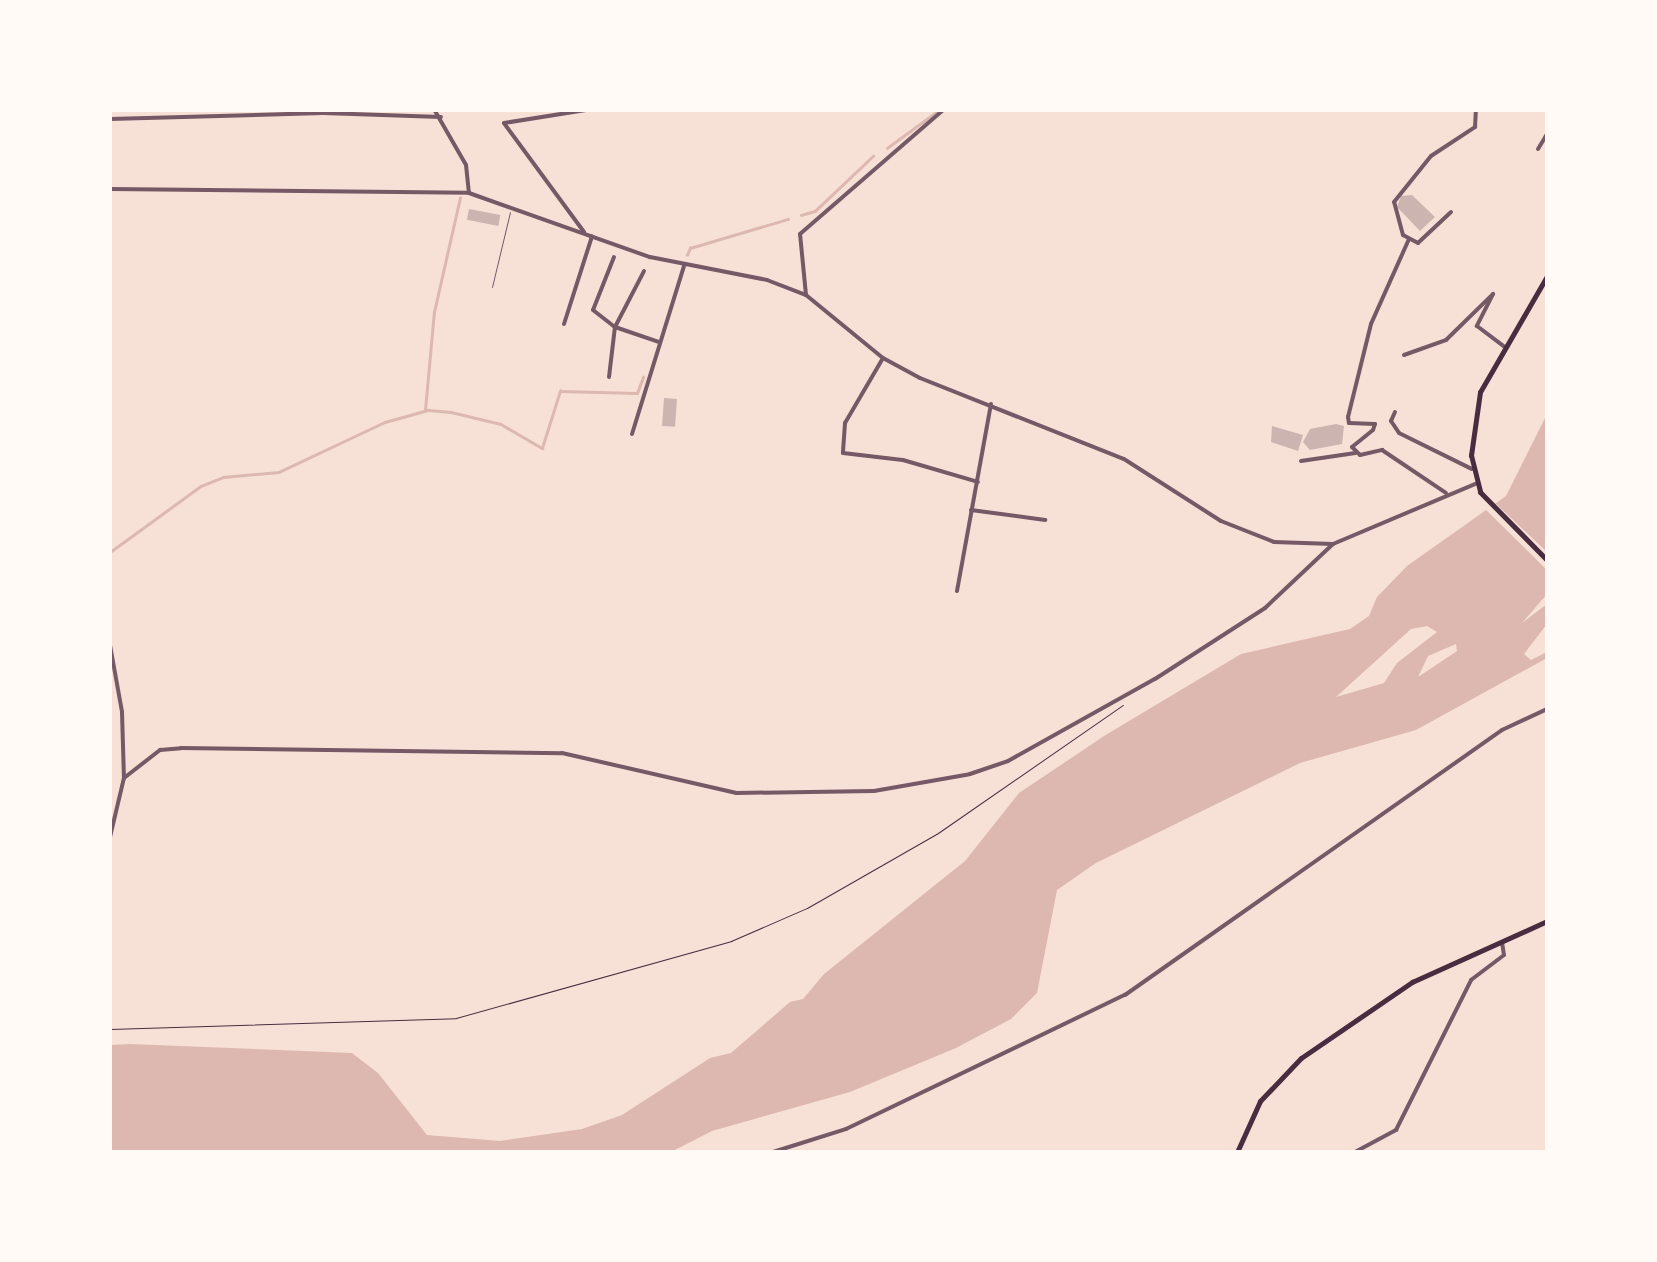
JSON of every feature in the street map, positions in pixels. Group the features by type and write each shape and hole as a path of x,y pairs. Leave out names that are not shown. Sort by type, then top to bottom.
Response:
{"main road":[{"path":"1547,276 1476,400 1472,469 1475,484 1489,502 1547,560"},
{"path":"1237,1152 1260,1101 1301,1058 1412,982 1547,920"}],"street":[{"path":"434,110 466,165 469,194"},
{"path":"584,232 504,122 586,110"},
{"path":"806,294 800,234 943,110"},
{"path":"1451,212 1418,243 1394,219 1401,187 1431,156 1464,139 1475,127 1476,110"},
{"path":"110,119 323,113 440,118"},
{"path":"1538,149 1547,134"},
{"path":"110,189 469,194 513,204 592,236 684,266 768,280 806,294 883,358 1124,459 1257,537 1333,544 1374,532 1446,493 1475,484"},
{"path":"564,324 592,236"},
{"path":"1355,454 1352,447 1374,424 1349,423 1348,416 1366,341 1409,238"},
{"path":"614,258 593,310 616,327 659,342"},
{"path":"632,434 684,266"},
{"path":"609,376 616,327 644,270"},
{"path":"1404,355 1446,340 1492,294 1476,326 1505,347"},
{"path":"883,358 846,423 843,452 919,464 978,482"},
{"path":"956,590 991,404"},
{"path":"1396,412 1392,421 1400,433 1472,469"},
{"path":"1301,461 1382,450 1446,493"},
{"path":"972,510 1045,520"},
{"path":"124,778 160,750 181,748 562,753 736,793 874,791 1008,760 1138,687 1265,608 1333,544"},
{"path":"110,645 122,712 124,778 110,838"},
{"path":"772,1152 846,1128 1125,995 1502,730 1547,709"},
{"path":"1355,1152 1396,1130 1471,980 1504,955 1502,942"}],"lane":[{"path":"492,287 513,204"}],"path":[{"path":"110,1029 456,1018 731,941 807,908 938,833 1092,732 1138,687"}],"shaded area":[{"path":"1547,414 1547,594 1522,623 1547,604 1547,624 1524,654 1531,660 1547,652 1547,658 1416,730 1300,763 1096,863 1057,890 1037,993 1011,1019 956,1048 850,1092 712,1131 671,1152 110,1152 110,1045 352,1053 378,1073 427,1135 500,1141 582,1129 622,1115 710,1058 731,1053 790,1002 803,999 824,974 965,861 1019,793 1104,736 1241,654 1350,629 1369,616 1377,597 1407,566 1506,496","holes":["1427,626 1437,632 1397,663 1384,683 1336,697 1411,629","1456,644 1457,651 1418,677 1428,656"]}],"pier":[{"path":"1492,500 1547,552 1547,570 1484,508"}],"building":[{"path":"1412,195 1435,217 1420,231 1397,207 1401,196"},
{"path":"469,209 500,215 498,226 467,220"},
{"path":"664,398 677,399 675,427 662,426"},
{"path":"1272,426 1303,435 1298,451 1271,442"},
{"path":"1344,426 1342,444 1310,450 1303,442 1310,429"}],"waterway":[{"path":"887,148 939,110"},
{"path":"801,215 815,211 873,156"},
{"path":"425,410 434,312 460,198"},
{"path":"687,255 690,248 788,219"},
{"path":"110,552 201,486 223,477 279,472 385,422 428,410 451,412 501,424 542,448 560,391 637,393 643,377"}]}
